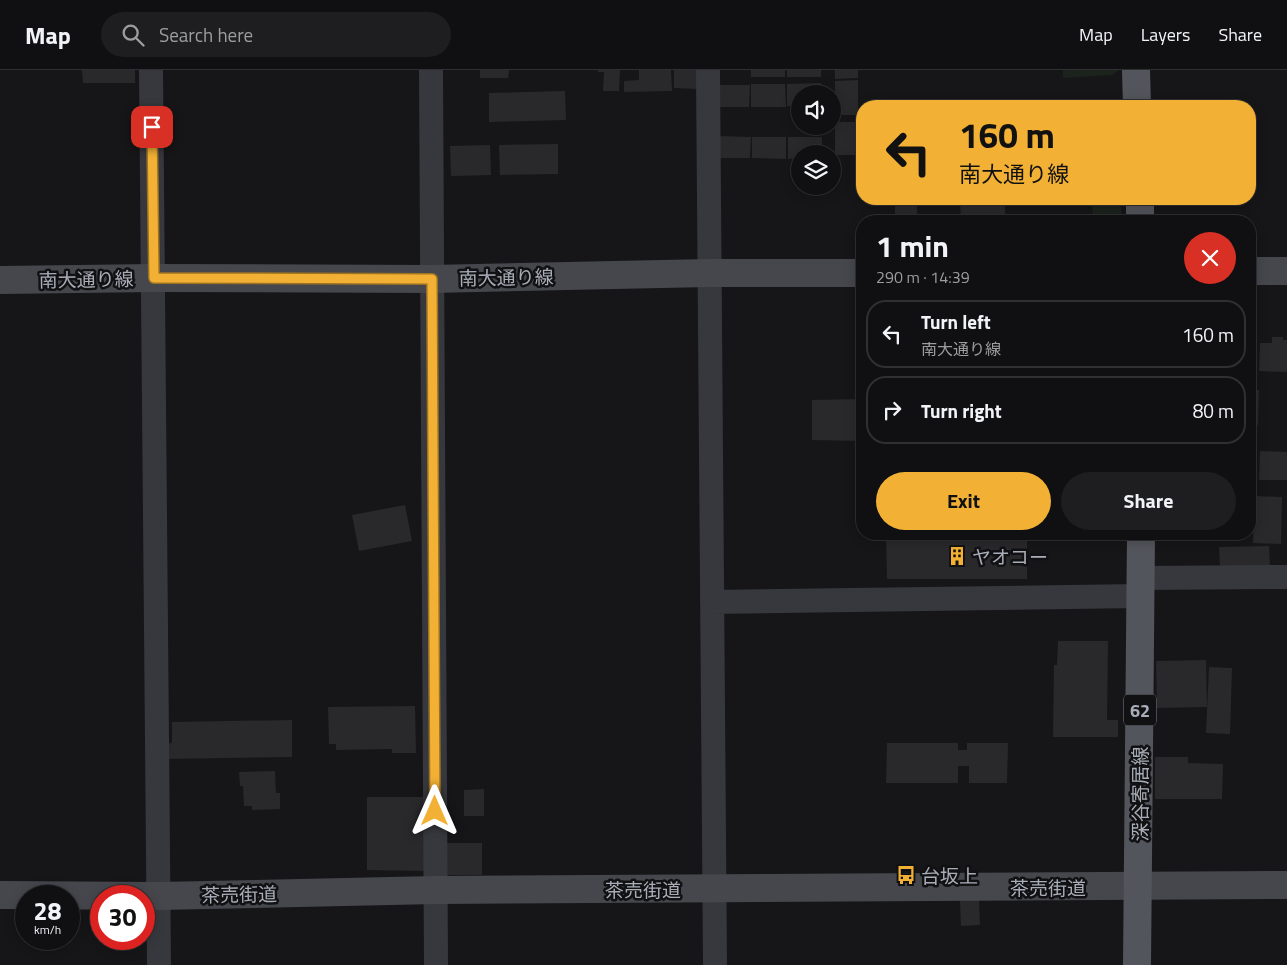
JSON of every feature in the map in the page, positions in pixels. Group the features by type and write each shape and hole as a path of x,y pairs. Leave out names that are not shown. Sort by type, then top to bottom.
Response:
{"main road":[{"path":"1136,70 1137,100"},
{"name":"深谷寄居線","path":"1137,965 1141,540"}],"street":[{"path":"151,70 159,965"},
{"path":"431,70 436,965"},
{"path":"708,70 715,965"},
{"path":"1256,272 1287,271"},
{"name":"南大通り線","path":"0,280 154,278 432,279 709,273 856,273"},
{"path":"712,602 1140,587 1287,577"},
{"name":"茶売街道","path":"0,895 158,896 436,890 1287,886"}],"shaded area":[{"path":"1063,70 1119,70 1112,75 1063,78"},
{"path":"1092,205 1121,205 1121,215 1093,215"}],"building":[{"path":"82,70 135,70 135,83 83,83"},
{"path":"480,70 509,70 508,78 480,78"},
{"path":"598,70 620,70 619,91 603,91 604,72 598,72"},
{"path":"639,70 671,70 672,91 624,92 624,81 639,80"},
{"path":"674,70 699,70 698,89 674,88"},
{"path":"751,70 785,70 785,77 751,77"},
{"path":"787,70 821,70 821,77 787,77"},
{"path":"835,70 858,70 858,78 835,79"},
{"path":"858,80 856,115 841,115 841,85 835,85 835,81"},
{"path":"821,83 821,85 791,85 791,106 787,106 787,84"},
{"path":"751,84 785,84 786,107 751,107"},
{"path":"716,85 750,85 749,107 716,107"},
{"path":"565,91 566,120 489,122 489,93"},
{"path":"841,122 856,122 856,155 841,155 841,145 835,145 835,135 841,135"},
{"path":"718,136 751,137 750,158 718,158"},
{"path":"752,137 786,137 786,159 752,158"},
{"path":"788,137 822,137 822,145 791,145 791,159 788,159"},
{"path":"558,144 558,174 500,175 499,145"},
{"path":"490,145 491,175 451,176 450,146"},
{"path":"895,205 917,205 917,215 895,215"},
{"path":"960,205 1005,205 1005,215 961,215"},
{"path":"1272,337 1283,337 1283,340 1287,340 1287,372 1259,371 1260,343 1272,343"},
{"path":"1256,390 1259,390 1258,425 1256,425"},
{"path":"856,399 856,441 812,440 812,400"},
{"path":"1260,451 1287,452 1287,480 1259,480"},
{"path":"1256,496 1282,497 1281,544 1253,543 1253,540 1256,540"},
{"path":"405,505 412,541 359,551 352,515"},
{"name":"ヤオコー","path":"886,540 1027,540 1027,579 887,579"},
{"path":"1269,546 1270,566 1220,567 1219,547"},
{"path":"1058,641 1108,641 1107,720 1118,720 1118,737 1053,737 1054,665 1057,665"},
{"path":"1206,660 1207,707 1157,708 1156,661"},
{"path":"1209,667 1232,668 1230,734 1206,733"},
{"path":"415,706 416,753 392,753 392,749 336,750 336,744 329,744 328,707"},
{"path":"292,720 292,757 164,759 164,744 172,743 172,722"},
{"path":"887,743 958,743 958,750 967,750 967,743 1008,743 1007,783 969,783 969,766 958,766 958,783 886,783"},
{"path":"1155,757 1188,757 1188,763 1223,764 1222,799 1155,799"},
{"path":"275,771 276,793 280,793 280,809 252,810 252,806 244,806 243,786 240,786 239,772"},
{"path":"484,789 484,816 464,816 464,790"},
{"path":"367,797 427,797 427,871 367,870"},
{"path":"440,843 482,843 482,875 440,875"},
{"path":"960,900 979,900 980,925 961,926"}],"place":[{"name":"ヤオコー","path":"957,556"},
{"name":"台坂上","path":"906,875"}],"route":[{"path":"152,127 154,278 432,279 435,811"}]}
